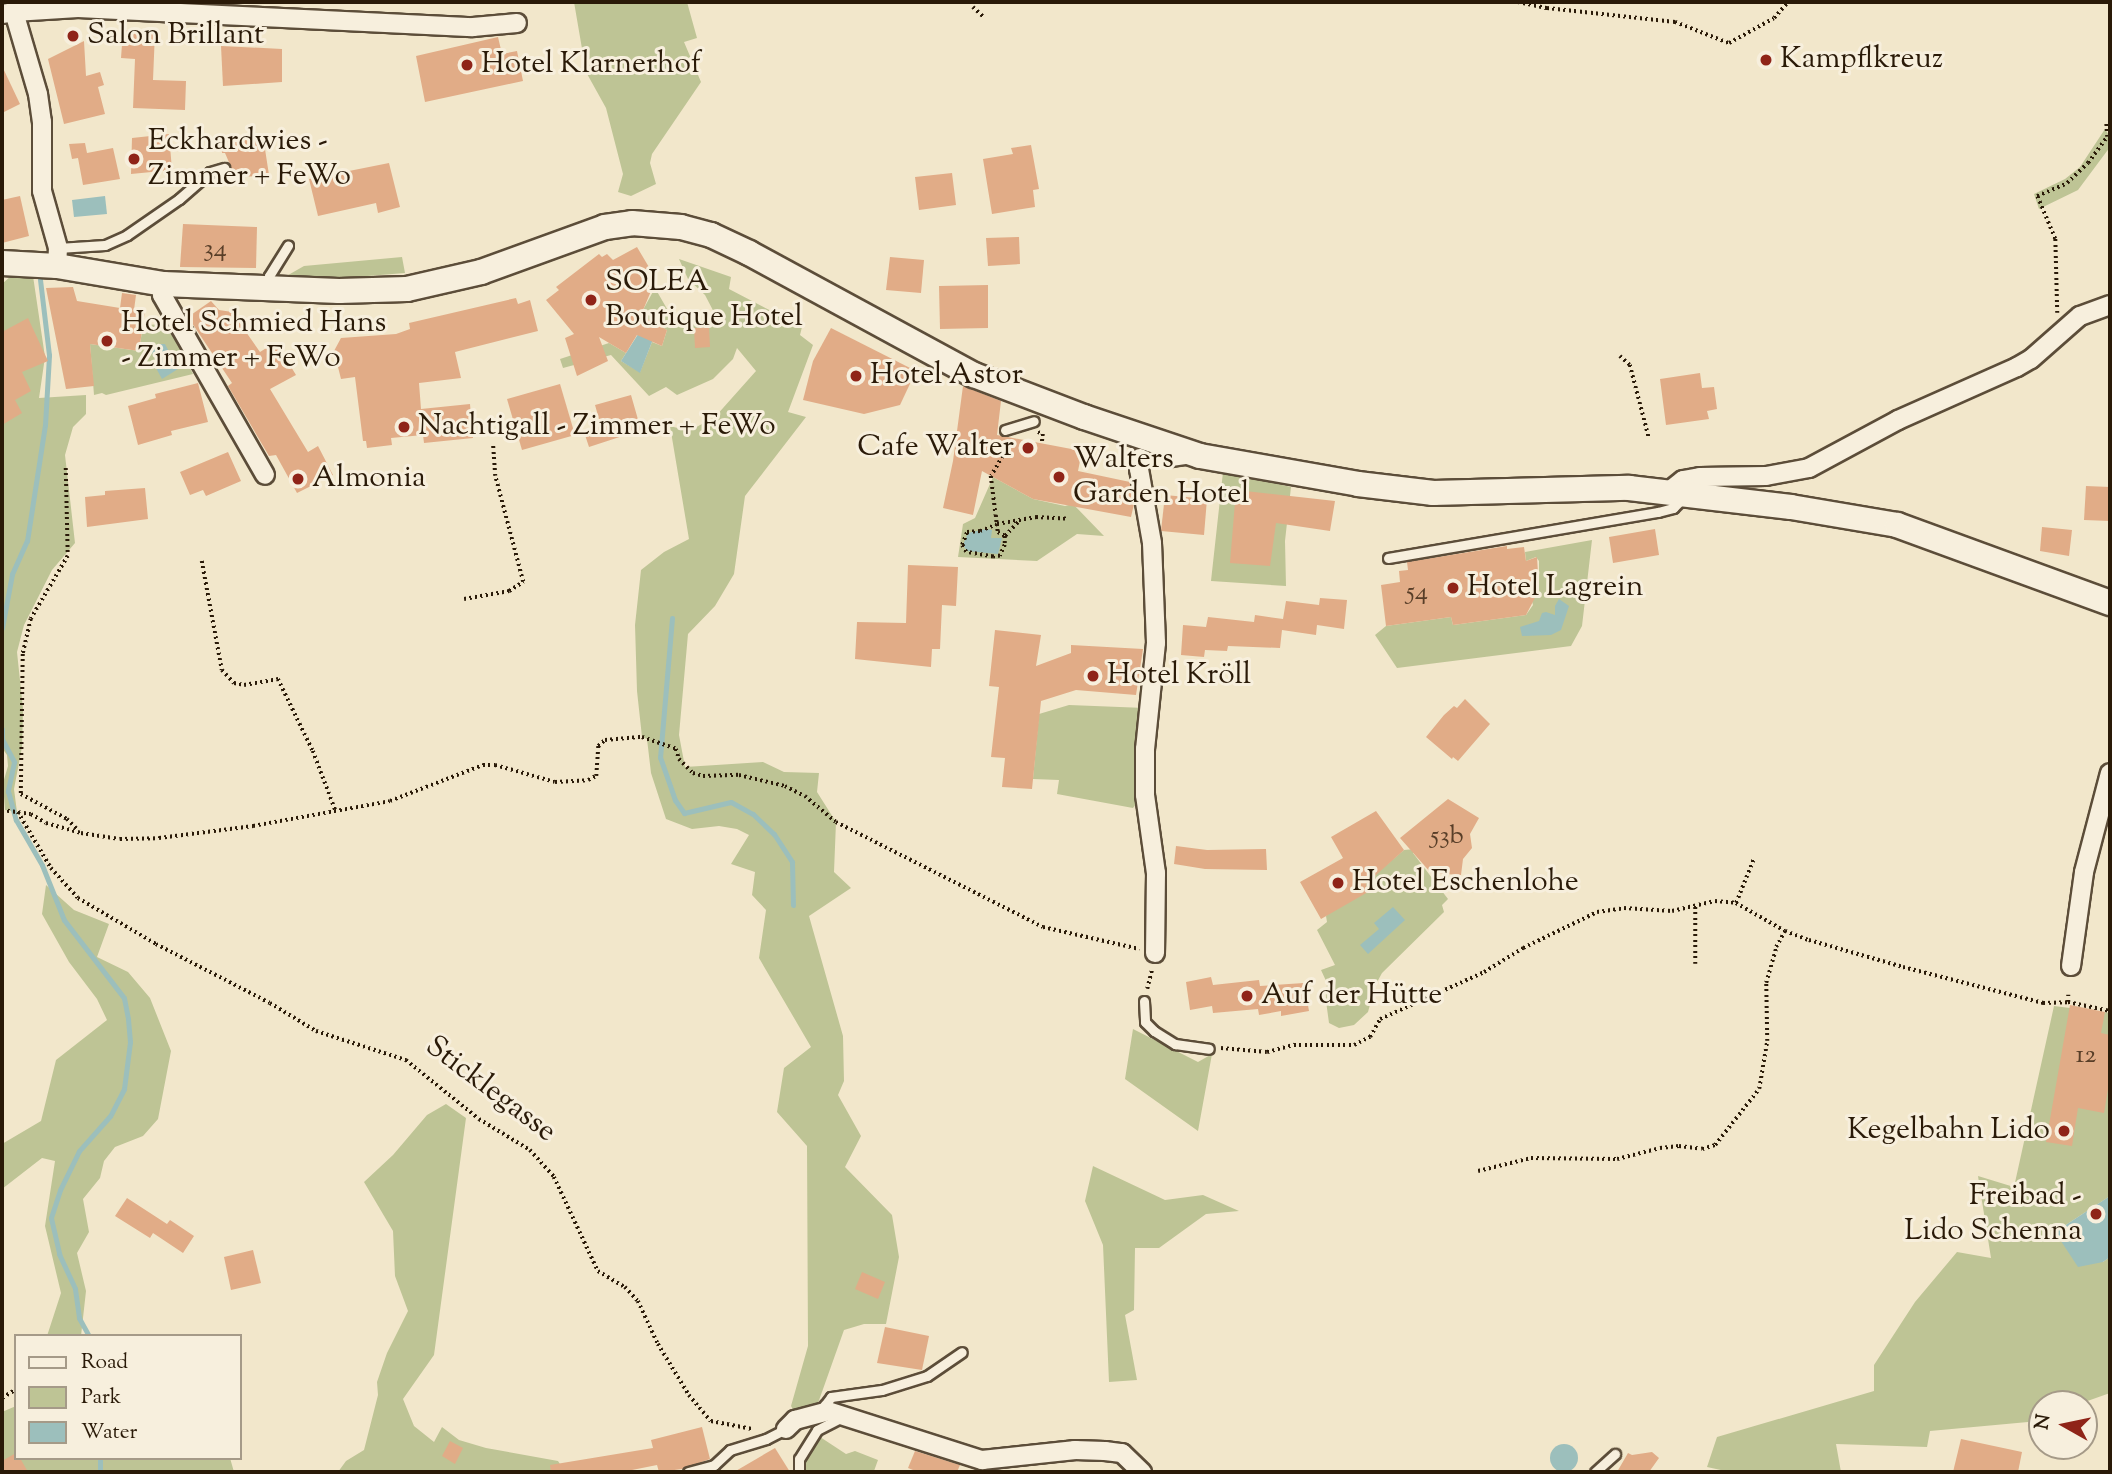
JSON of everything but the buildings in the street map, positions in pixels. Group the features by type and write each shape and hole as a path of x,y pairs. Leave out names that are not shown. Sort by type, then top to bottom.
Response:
{"street":[{"path":"57,257 42,191 42,122 38,94 8,13 78,8 473,27 517,23"},
{"path":"2,263 57,257 163,284 339,292 407,289 481,272 605,227 632,223 681,227 711,235 749,253 974,375 1084,417 1200,456 1359,484 1433,493 1611,488 1679,492 1897,525 2110,603"},
{"path":"163,284 162,295 265,475"},
{"path":"1679,492 1683,480 1700,477 1766,476 1809,468 1898,419 2017,368 2080,316 2110,304"},
{"path":"1140,458 1139,469 1152,543 1156,643 1145,749 1145,795 1156,873 1155,953"},
{"path":"2071,966 2084,872 2110,773"},
{"path":"790,1424 830,1413 982,1460 1075,1450 1105,1451 1122,1453 1142,1472"}],"lane":[{"path":"57,257 105,245 127,235 179,199 210,172 224,168"},
{"path":"267,289 269,276 288,246"},
{"path":"1005,430 1034,421"},
{"path":"1140,458 1171,461 1200,456"},
{"path":"1388,558 1658,512 1673,508 1679,492"},
{"path":"1143,1001 1145,1022 1154,1031 1175,1044 1209,1049"},
{"path":"799,1472 799,1459 804,1449 830,1413 825,1405 831,1397 882,1390 927,1376 962,1352"},
{"path":"688,1472 714,1465 730,1450 766,1439 790,1424"},
{"path":"1595,1472 1615,1454"}],"path":[{"path":"973,2 973,7 985,18"},
{"path":"1518,2 1547,8 1675,22 1729,43 1774,18 1788,2"},
{"path":"2054,320 2058,310 2054,239 2037,195 2067,183 2088,163 2107,137 2106,122"},
{"path":"1620,356 1630,365 1649,438"},
{"path":"1005,536 998,532 990,476 1012,441"},
{"path":"464,598 509,591 523,582 495,476 493,445"},
{"path":"66,468 68,556 31,619 23,654 21,794 67,819 80,832"},
{"path":"1021,519 1005,536 1005,545 1000,556 972,555 962,545 967,531 980,531 997,523 1021,519 1050,516 1069,519"},
{"path":"202,561 222,670 234,683 244,685 278,679 313,751 336,812"},
{"path":"5,810 80,832 120,839 159,838 336,812 390,801 483,765 495,765 555,782 588,780 596,776 598,746 605,740 642,737 671,746 693,773 704,776 739,775 785,786 805,796 836,822 1043,927 1155,953 1143,1001"},
{"name":"Sticklegasse","path":"17,812 51,869 78,898 156,944 270,1003 316,1031 406,1060 479,1119 530,1150 554,1177 598,1271 625,1287 638,1301 658,1344 689,1395 711,1421 754,1429 790,1424"},
{"path":"1736,903 1754,858"},
{"path":"1209,1049 1267,1052 1294,1045 1354,1045 1370,1037 1381,1019 1484,972 1523,948 1610,909 1658,912 1715,901 1736,903 1784,931 1987,989 2043,1003 2068,1002 2110,1011"},
{"path":"1695,906 1695,964"},
{"path":"1478,1171 1531,1158 1617,1159 1660,1148 1679,1146 1702,1149 1715,1145 1759,1089 1768,1041 1766,984 1776,947 1784,931"},
{"path":"2068,995 2068,1002"}],"green space":[{"path":"574,2 687,2 697,38 684,42 701,82 652,154 650,163 656,184 631,196 618,192 623,174 606,108 586,72"},
{"path":"2105,129 2110,137 2110,147 2078,190 2039,209 2034,194 2065,179 2080,167"},
{"path":"402,257 405,273 343,278 283,278 304,266"},
{"path":"679,259 731,277 729,289 802,327 800,335 813,345 788,412 806,417 745,496 734,574 715,606 688,634 679,735 685,767 763,762 784,772 819,773 817,792 836,822 834,872 851,888 809,916 843,1036 844,1081 838,1095 861,1136 845,1167 892,1215 899,1257 886,1324 864,1324 844,1330 817,1406 795,1413 791,1406 808,1346 807,1146 777,1112 784,1068 811,1047 759,958 766,910 752,895 755,872 731,864 749,835 737,829 719,826 692,829 666,819 651,773 647,739 642,737 637,691 635,625 641,570 664,552 689,539 670,426 689,431 715,417 756,371 737,348 733,359 713,379 677,395 666,387 649,396 611,355 563,368 560,359 609,343 626,353 621,361 640,372 652,342 662,346 667,330 645,318 644,308 655,288 670,314 681,325 718,320 705,295 688,279"},
{"path":"12,275 33,276 45,357 39,398 86,395 86,414 73,427 65,455 75,543 52,570 24,625 17,652 23,709 22,747 14,789 17,812 5,810 3,783 8,766 7,755 2,748 2,284"},
{"path":"168,324 193,374 106,395 94,395 90,344 139,351 143,325"},
{"path":"1223,472 1291,487 1285,541 1286,586 1211,581"},
{"path":"993,477 1033,499 1065,506 1073,504 1104,536 1077,534 1037,561 958,557 963,524 975,518"},
{"path":"1592,540 1582,626 1571,646 1397,668 1375,635 1386,626 1451,617 1453,625 1526,615 1533,605 1530,594 1537,594 1539,590 1539,561 1536,557 1526,561 1525,552"},
{"path":"1069,705 1145,708 1138,801 1133,808 1057,794 1059,780 1033,779 1039,714"},
{"path":"1415,849 1413,853 1448,899 1442,905 1444,912 1382,973 1375,986 1368,1012 1354,1025 1339,1028 1329,1023 1327,983 1321,970 1335,965 1317,930 1327,922 1326,916 1404,850"},
{"path":"46,885 74,910 109,924 97,957 128,972 150,998 171,1051 158,1119 143,1136 115,1147 104,1161 100,1178 83,1199 89,1232 77,1253 86,1291 81,1334 48,1334 61,1293 45,1226 55,1161 42,1158 2,1189 2,1144 41,1121 56,1060 107,1020 97,999 69,962 42,914"},
{"path":"2054,1006 2110,1013 2110,1196 2055,1232 2103,1262 2110,1257 2110,1393 2098,1397 2098,1390 2028,1390 2028,1422 1930,1431 1927,1447 1836,1444 1841,1472 1730,1472 1707,1467 1717,1437 1874,1391 1874,1365 1915,1302 1957,1252 1991,1258 1978,1176 2014,1187"},
{"path":"1133,1029 1198,1062 1212,1054 1198,1131 1125,1079"},
{"path":"446,1104 466,1118 434,1355 403,1399 414,1426 434,1442 442,1427 459,1440 486,1448 558,1461 565,1472 338,1472 346,1461 364,1450 378,1395 377,1382 387,1353 408,1311 395,1276 393,1231 364,1182 393,1155 427,1115"},
{"path":"1093,1166 1165,1200 1203,1195 1239,1211 1206,1214 1159,1248 1135,1248 1134,1310 1125,1315 1137,1380 1109,1382 1103,1245 1085,1201"},
{"path":"14,1407 14,1460 231,1460 234,1472 2,1472 2,1412"},
{"path":"814,1433 846,1454 855,1451 878,1460 874,1471 877,1472 799,1472 799,1459"}],"water":[{"path":"105,196 107,214 74,217 72,200"},
{"path":"642,328 655,334 640,373 621,361"},
{"path":"165,344 178,369 162,379 156,368 162,359 157,354 153,355 151,349"},
{"path":"992,530 991,538 1002,538 998,554 967,551 963,545 968,533"},
{"path":"1559,599 1569,606 1561,630 1551,635 1522,636 1520,627 1539,621 1542,613 1555,615 1555,606"},
{"path":"1393,907 1405,920 1368,954 1360,945 1379,929 1374,923"},
{"name":"Freibad - Lido Schenna","path":"2110,1196 2110,1257 2103,1262 2078,1267 2055,1232"},
{"path":"1564,1444 1574,1448 1578,1458 1574,1468 1564,1472 1554,1468 1550,1458 1554,1448"}],"waterway":[{"path":"2,628 12,574 27,541 45,425 49,355 40,280"},
{"path":"672,618 660,757 675,800 684,813 731,802 753,814 774,834 792,862 793,905"},
{"path":"2,729 2,739 14,762 8,791 16,820 42,865 64,920 124,998 128,1019 130,1042 124,1089 110,1116 79,1151 60,1190 51,1218 59,1254 75,1289 79,1318 88,1334"},
{"path":"100,1460 100,1472"}],"place":[{"name":"Salon Brillant","path":"73,36"},
{"name":"Kampflkreuz","path":"1766,60"},
{"name":"Hotel Klarnerhof","path":"467,65"},
{"name":"Eckhardwies - Zimmer + FeWo","path":"134,159"},
{"name":"SOLEA Boutique Hotel","path":"591,300"},
{"name":"Hotel Schmied Hans - Zimmer + FeWo","path":"107,341"},
{"name":"Hotel Astor","path":"856,376"},
{"name":"Nachtigall - Zimmer + FeWo","path":"404,427"},
{"name":"Cafe Walter","path":"1028,448"},
{"name":"Walters Garden Hotel","path":"1059,477"},
{"name":"Almonia","path":"298,479"},
{"name":"Hotel Lagrein","path":"1453,588"},
{"name":"Hotel Kröll","path":"1093,676"},
{"name":"Hotel Eschenlohe","path":"1338,883"},
{"name":"Auf der Hütte","path":"1247,996"},
{"name":"Kegelbahn Lido","path":"2064,1131"},
{"name":"Freibad - Lido Schenna","path":"2096,1214"}]}
